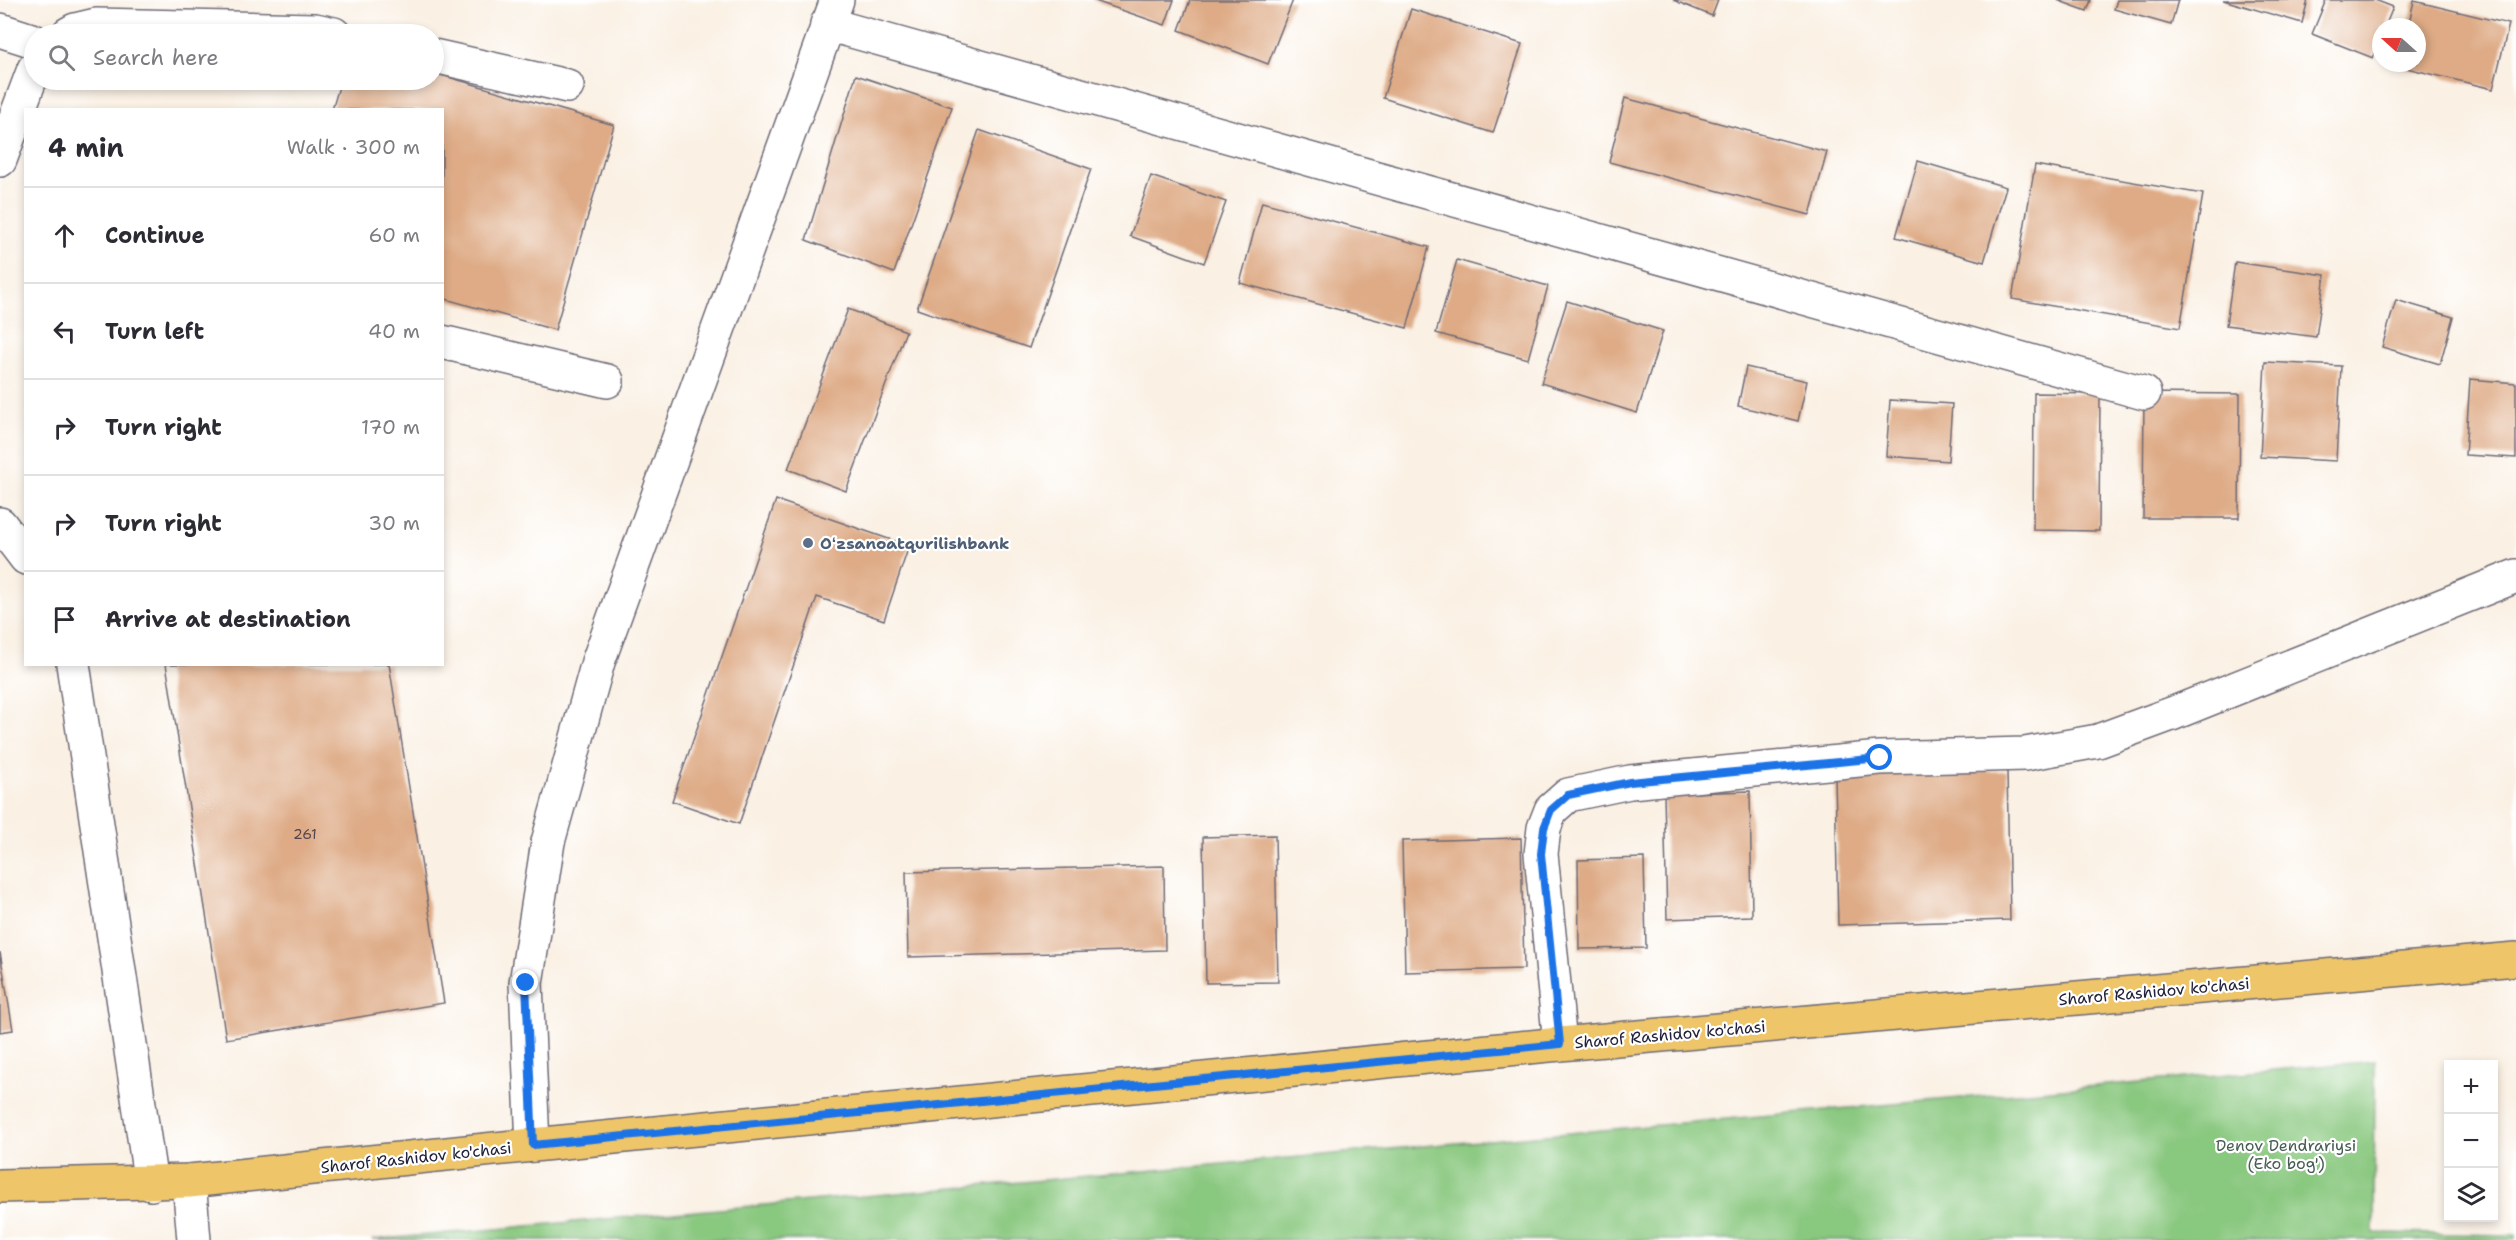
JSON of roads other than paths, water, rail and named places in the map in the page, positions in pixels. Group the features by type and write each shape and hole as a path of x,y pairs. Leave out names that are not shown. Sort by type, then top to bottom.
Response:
{"main road":[{"name":"Sharof Rashidov ko'chasi","path":"0,1186 151,1184 189,1181 1560,1044 2516,959"}],"street":[{"path":"533,1145 526,983 548,842 598,662 832,12 2144,393"},
{"path":"0,30 24,38"},
{"path":"444,58 567,86"},
{"path":"0,160 26,90"},
{"path":"444,342 607,381"},
{"path":"0,524 24,555"},
{"path":"1560,1044 1541,854 1544,828 1551,810 1568,795 1630,782 1880,758 2025,754 2098,741 2174,713 2516,576"},
{"path":"73,666 151,1184"},
{"path":"189,1181 194,1240"}],"place":[{"name":"Oʻzsanoatqurilishbank","path":"808,543"}],"park label":[{"name":"Denov Dendrariysi (Eko bog')","path":"2286,1154"}]}
